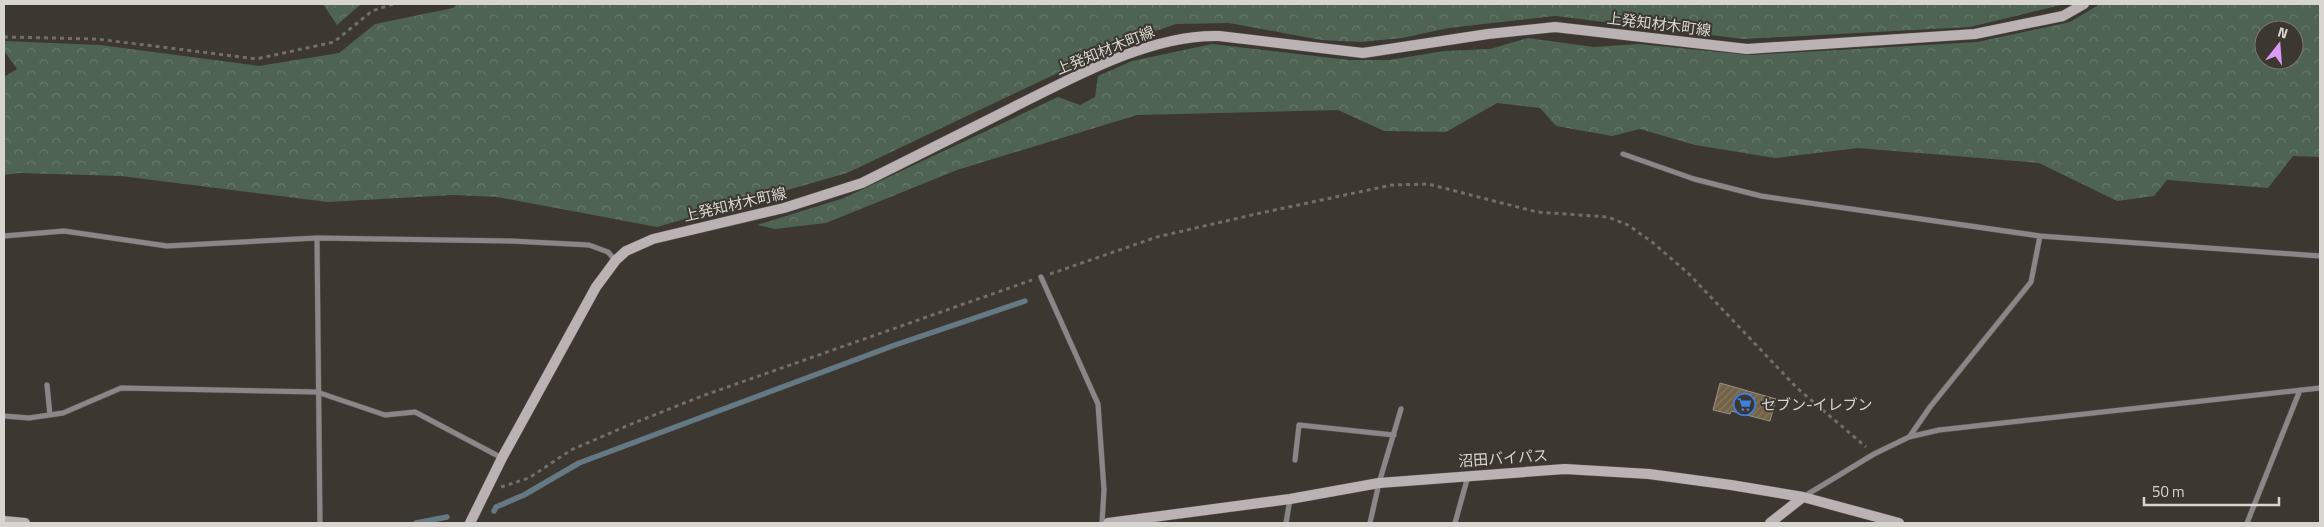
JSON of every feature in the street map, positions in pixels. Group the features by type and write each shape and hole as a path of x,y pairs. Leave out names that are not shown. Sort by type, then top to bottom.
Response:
{"main road":[{"name":"上発知材木町線","path":"470,523 502,458 596,287 616,260 626,251 653,239 784,208 839,192 862,183 1066,81 1155,44 1200,36 1219,36 1363,53 1488,34 1555,27 1747,49 1974,34 2063,16 2084,4"},
{"name":"沼田バイパス","path":"1108,523 1290,499 1379,483 1565,469 1649,474 1803,497 1899,523"},
{"path":"1770,523 1803,497"},
{"path":"4,521 25,523"}],"street":[{"path":"1623,154 1694,179 1761,196 2040,236 2320,256"},
{"path":"4,236 64,231 167,246 317,238 511,241 589,245 608,252 616,260"},
{"path":"1909,437 1930,407 2031,282 2040,236"},
{"path":"317,238 317,392 320,523"},
{"path":"1041,277 1098,404 1104,490 1102,523"},
{"path":"47,385 50,415"},
{"path":"4,416 29,418 63,413 121,388 317,392 385,415 415,412 502,458"},
{"path":"1803,497 1874,454 1909,437 1939,430 2320,388"},
{"path":"2247,523 2300,390"},
{"path":"1370,523 1400,409"},
{"path":"1295,460 1299,425 1394,435"},
{"path":"1455,523 1468,475"},
{"path":"1286,523 1290,499"}],"path":[{"path":"4,37 97,39 256,59 334,42 372,11 393,4"},
{"path":"488,489 506,486 529,478 571,450 702,396 1157,237 1392,186 1428,184 1537,212 1608,217 1628,225 1688,272 1797,388 1874,454"}],"green space":[{"path":"323,4 361,4 337,25"},
{"path":"457,4 2065,4 1970,27 1743,39 1555,16 1449,28 1402,38 1360,42 1321,40 1229,23 1176,24 1121,43 847,173 657,227 497,197 453,195 328,202 121,176 19,173 4,175 4,77 17,69 4,51 4,41 100,45 259,66 339,53 375,24 453,8"},
{"path":"2100,4 2320,4 2320,157 2293,156 2268,188 2167,180 2154,196 2117,201 2039,163 1858,148 1775,158 1695,145 1640,129 1612,136 1556,126 1540,108 1497,103 1446,132 1384,131 1338,110 1137,115 957,170 826,223 775,229 757,225 844,198 1058,97 1080,105 1095,97 1098,76 1132,61 1212,44 1349,60 1389,60 1444,51 1490,49 1528,38 1594,47 1638,44 1750,55 1977,42 2070,22"}],"building":[{"name":"セブン-イレブン","path":"1720,383 1776,399 1770,421 1731,411 1730,414 1713,410"}],"waterway":[{"path":"494,511 496,507 524,495 579,463 895,345 1025,301"},
{"path":"416,523 447,517"}],"place":[{"name":"セブン-イレブン","path":"1745,404"}]}
